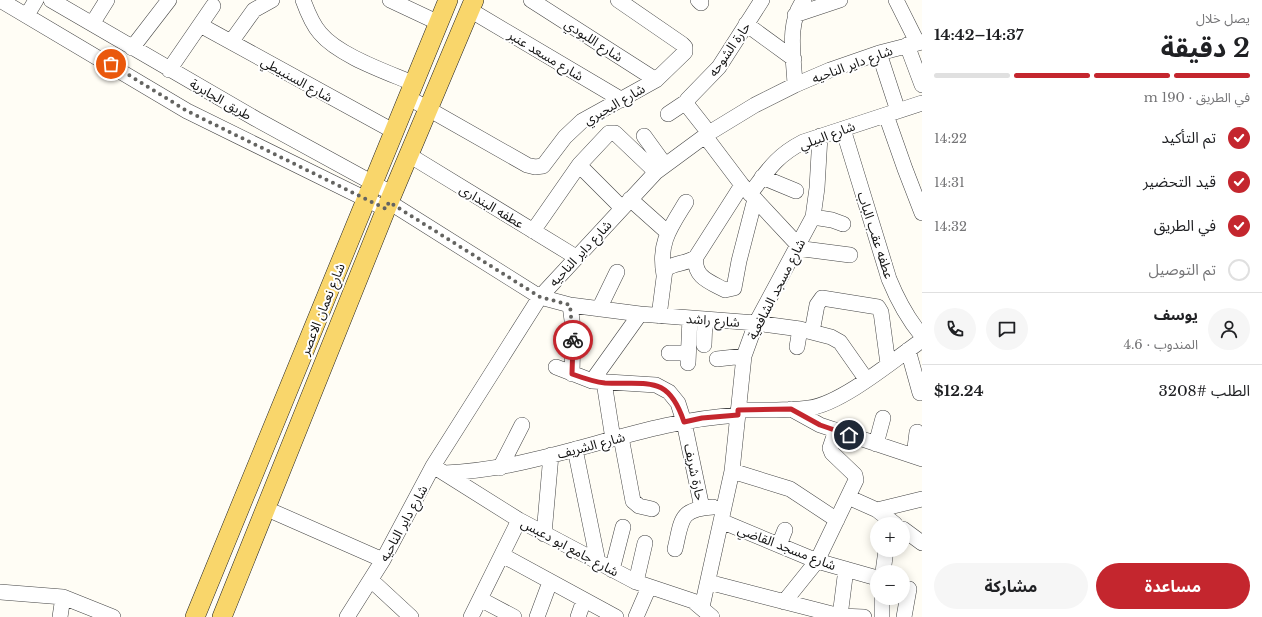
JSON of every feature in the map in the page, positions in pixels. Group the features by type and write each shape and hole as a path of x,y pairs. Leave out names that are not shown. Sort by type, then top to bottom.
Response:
{"main road":[{"name":"شارع نعمان الاعصر","path":"195,617 412,91 448,0"},
{"name":"شارع نعمان الاعصر","path":"222,617 270,501 408,155 472,5"},
{"path":"423,63 444,72"},
{"path":"251,482 270,501"}],"street":[{"path":"27,15 36,0"},
{"name":"طريق الجابرية","path":"51,0 389,202 540,297"},
{"path":"92,24 107,0"},
{"path":"132,48 169,0"},
{"path":"231,42 254,10 272,0"},
{"name":"شارع البحيري","path":"303,0 309,16 320,33 334,46 412,91 428,109 527,166 535,167 544,166 565,137 582,121 656,80 685,52 685,47 618,0"},
{"path":"390,0 439,23"},
{"name":"شارع اللبودي","path":"531,0 656,80"},
{"name":"حارة الشوحه","path":"668,114 686,102 719,67 762,0"},
{"path":"795,85 793,25 795,15 804,0"},
{"path":"795,15 840,0"},
{"path":"896,0 915,43 922,85"},
{"name":"طريق الجابرية","path":"1,4 27,15 187,111 370,191"},
{"name":"شارع مسعد عنبر","path":"472,5 622,100"},
{"path":"169,70 213,6"},
{"path":"746,24 794,59"},
{"name":"شارع السنبيطي","path":"200,25 394,132"},
{"name":"شارع داير الناحيه","path":"347,617 439,470 540,297 660,168 707,134 755,105 795,85 830,70 879,53 915,43"},
{"path":"879,53 904,169 922,213"},
{"path":"686,102 749,193 797,247 850,255"},
{"name":"شارع البيلي","path":"696,257 774,161 787,150 820,136 922,103"},
{"name":"عطفه عقب الباب","path":"843,128 889,279 899,303 909,321 922,336"},
{"path":"534,231 580,165 609,133 612,132 617,135 660,168"},
{"path":"644,136 660,168"},
{"name":"شارع مسجد الشافعية","path":"707,612 708,582 732,471 744,356 756,323 813,217 817,188 820,136"},
{"name":"عطفه البندارى","path":"408,155 576,257"},
{"path":"580,165 626,204 667,232"},
{"path":"762,177 796,191"},
{"path":"696,257 696,268 698,274 725,290 731,290 735,285 749,193"},
{"path":"659,316 664,275 661,260 663,246 667,232 686,202"},
{"path":"813,217 832,220 843,224"},
{"path":"664,275 668,267 684,264 696,257"},
{"path":"599,309 617,272"},
{"name":"شارع راشد","path":"540,297 570,305 599,309 659,316 756,323 806,330 831,337 840,342 866,379"},
{"path":"797,347 817,305 822,298 878,307 881,312 888,364"},
{"path":"570,305 573,328 572,374"},
{"path":"640,314 598,382 617,438 633,501 639,506 652,509"},
{"path":"697,318 704,345"},
{"path":"669,353 688,358 697,318"},
{"name":"شارع الشريف","path":"439,470 500,468 617,438 654,423 684,422 738,413 810,408 828,403 866,379 922,340"},
{"path":"908,350 920,393"},
{"path":"716,358 744,356"},
{"name":"حارة شريف","path":"556,367 572,374 598,382 656,385 669,392 678,403 684,422 702,508"},
{"path":"791,409 820,425 918,458 917,432"},
{"path":"876,444 883,418"},
{"path":"500,468 522,425"},
{"path":"786,607 817,561 856,480 855,475 832,453 830,448 836,430"},
{"path":"575,449 598,562"},
{"path":"544,534 551,455"},
{"name":"شارع جامع ابو دعبس","path":"439,470 544,534 612,570 643,584 685,598 707,612"},
{"path":"732,471 790,489 837,520"},
{"path":"848,497 877,510 886,517"},
{"path":"877,510 922,499"},
{"path":"270,501 383,560"},
{"path":"675,549 682,520 687,514 694,509 724,506"},
{"path":"471,617 519,520"},
{"name":"شارع مسجد القاضي","path":"721,521 817,561 870,576"},
{"path":"612,570 623,528"},
{"path":"779,545 785,530"},
{"path":"910,535 922,543"},
{"path":"636,617 643,584 645,543"},
{"path":"502,555 616,617"},
{"path":"840,616 846,569"},
{"path":"371,580 411,617"},
{"path":"538,617 550,582"},
{"path":"708,582 786,607 840,616 864,617"},
{"path":"0,592 63,597 110,616"},
{"path":"60,617 63,597"},
{"path":"480,599 514,617"},
{"path":"578,617 584,600"},
{"path":"882,605 882,617"},
{"path":"904,617 906,605"}],"way so far":[{"path":"111,64 187,111 367,198 386,209 389,202 540,297 570,305 573,340"}],"route":[{"path":"573,340 572,374 592,381 656,385 669,392 678,403 684,422 702,418 738,415 738,410 791,409 820,425 849,435"}]}
